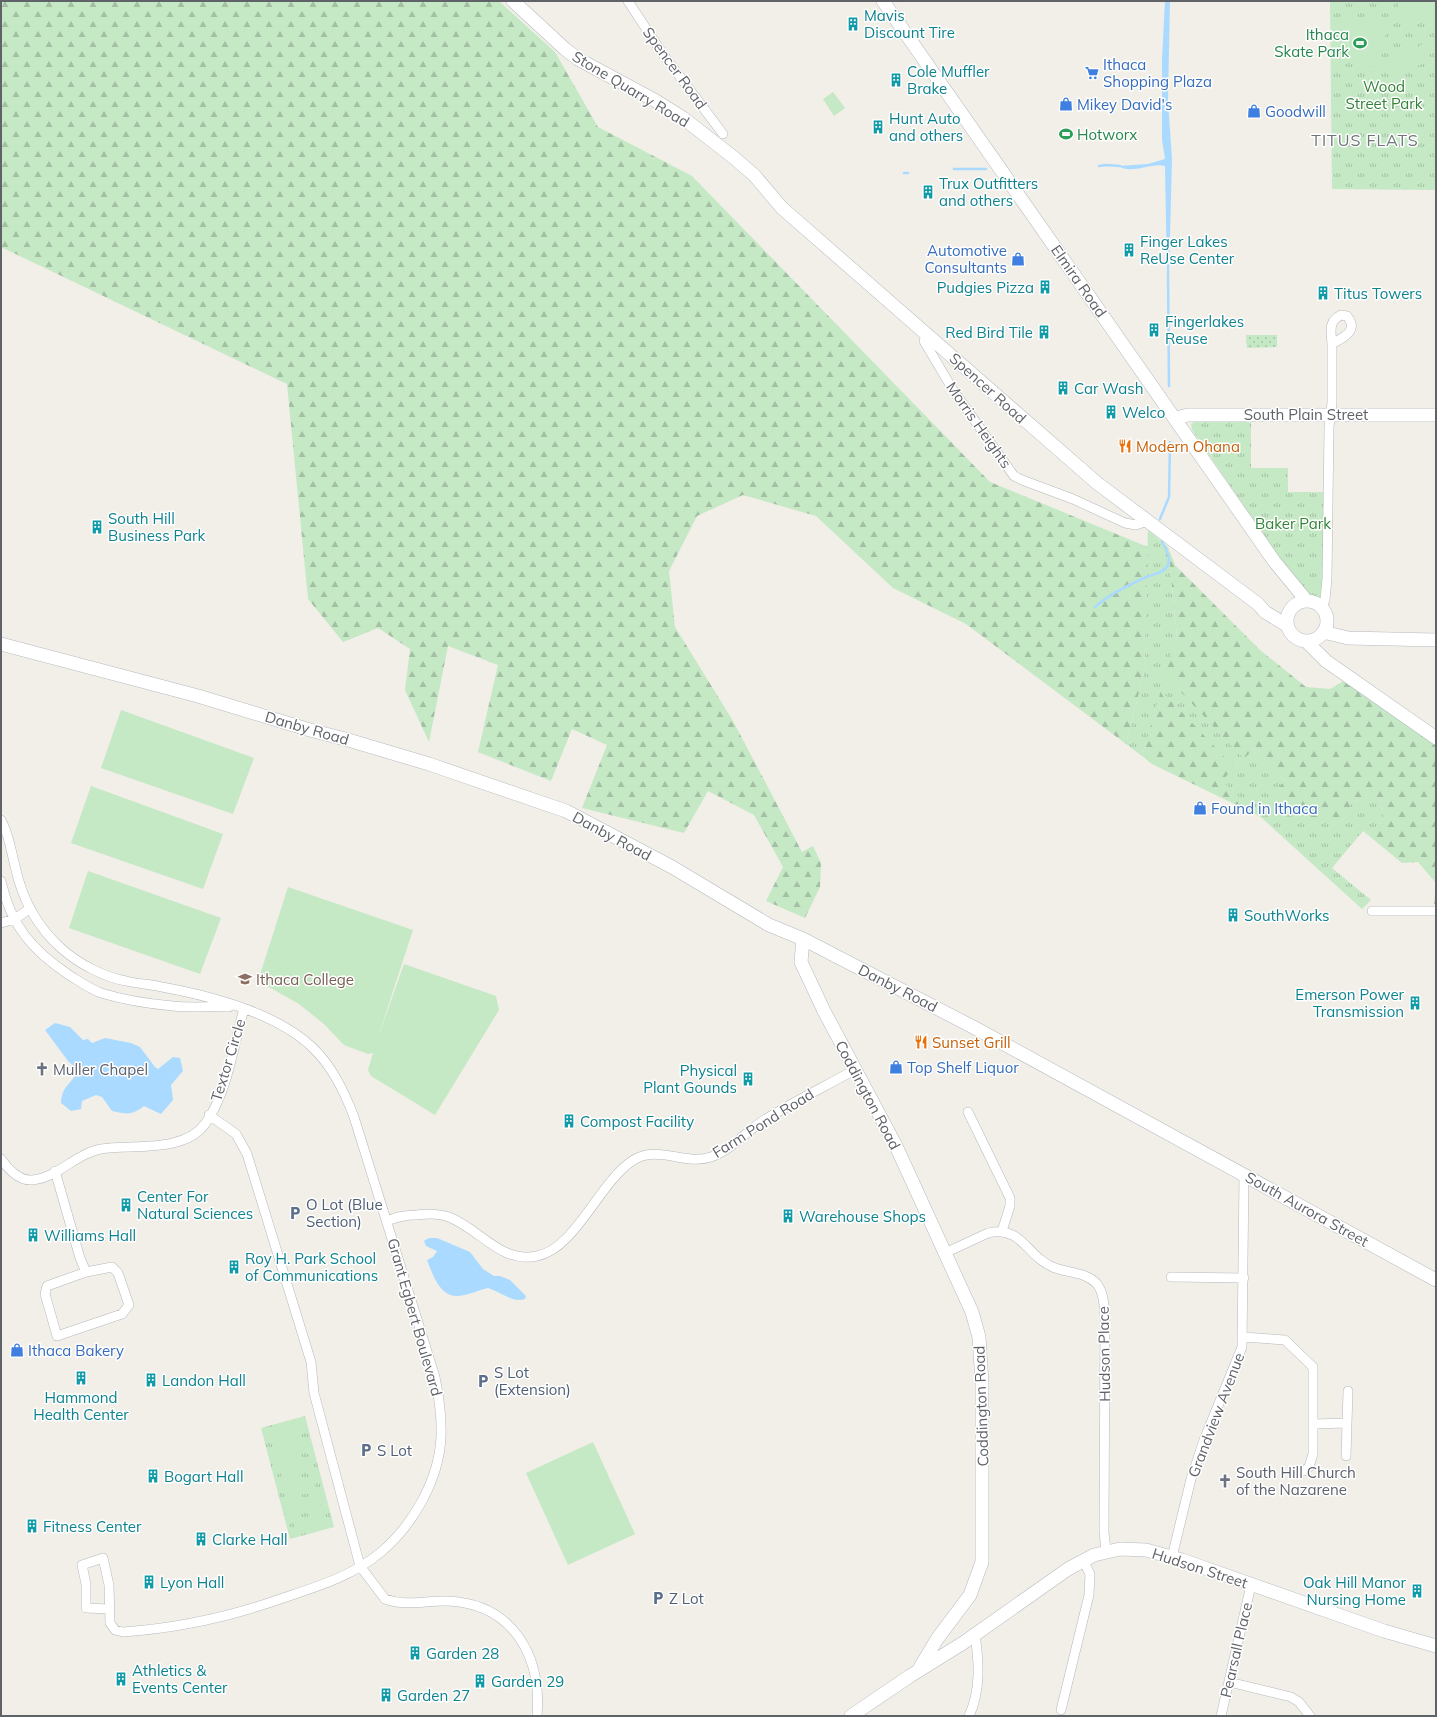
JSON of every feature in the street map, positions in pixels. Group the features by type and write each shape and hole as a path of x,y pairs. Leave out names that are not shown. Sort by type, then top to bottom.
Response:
{"street":[{"name":"Stone Quarry Road","path":"513,1 578,59 656,101 683,118 733,156"},
{"name":"Spencer Road","path":"628,1 662,53 723,134"},
{"name":"Elmira Road","path":"883,1 1176,418 1274,561 1306,600"},
{"name":"Spencer Road","path":"733,156 754,175 782,208 1085,472 1146,521 1258,604 1265,612 1288,626"},
{"name":"Morris Heights","path":"926,333 924,341 953,390 1014,476 1073,499 1124,523 1136,525 1146,521"},
{"path":"1332,344 1326,591 1322,607 1324,647 1334,665"},
{"name":"South Plain Street","path":"1176,418 1188,415 1436,415"},
{"name":"Elmira Road","path":"1274,561 1276,570 1289,592 1291,609"},
{"path":"1322,607 1317,603 1306,600 1291,609 1288,626 1293,634 1306,641 1326,660 1436,738"},
{"name":"Spencer Road","path":"1258,604 1291,609"},
{"path":"1306,641 1323,629 1357,637 1390,640 1436,640"},
{"name":"Danby Road","path":"1,644 198,696 345,739 429,764 566,811 672,867 769,925 803,939 975,1028 1178,1139"},
{"name":"Grant Egbert Boulevard","path":"1,820 10,845 21,891 29,909 44,931 63,950 106,975 126,981 196,993 272,1020 300,1037 312,1048 329,1068 348,1100 354,1116 435,1377 440,1403 441,1438 434,1472 419,1505 395,1538 380,1553 360,1566 333,1581 218,1619 147,1631 117,1632 110,1623 109,1586 103,1558 82,1565 86,1584 86,1608 109,1609"},
{"name":"Grant Egbert Boulevard","path":"1,881 2,892 15,919 27,939 46,959 100,992 131,1000 174,1006 226,1007 244,1009"},
{"path":"2,892 21,891"},
{"path":"1,923 15,919 29,909"},
{"path":"1372,911 1436,911"},
{"name":"Coddington Road","path":"803,939 801,962 824,1012 856,1069 896,1146 972,1312 979,1337 981,1355 983,1422 982,1562 970,1595 937,1639 918,1671 851,1716"},
{"name":"Textor Circle","path":"1,1159 15,1174 30,1180 42,1178 99,1150 160,1146 180,1140 196,1132 205,1124 222,1090 244,1009"},
{"name":"Farm Pond Road","path":"387,1221 408,1215 442,1215 457,1222 505,1253 521,1258 540,1256 552,1251 564,1241 617,1174 637,1158 655,1154 698,1159 710,1157 721,1152 764,1120 856,1069"},
{"path":"945,1253 988,1233 1002,1231 1010,1206 1010,1198 968,1112"},
{"path":"209,1115 236,1134 247,1154 311,1362 314,1393 360,1566 385,1599 408,1604 448,1601 468,1603 496,1614 507,1622 520,1638 530,1658 537,1686 538,1716"},
{"name":"South Aurora Street","path":"1178,1139 1436,1280"},
{"path":"55,1171 80,1258 86,1272"},
{"name":"Grandview Avenue","path":"1172,1557 1191,1479 1204,1440 1240,1354 1243,1337 1244,1175"},
{"name":"Hudson Place","path":"1002,1231 1018,1237 1043,1262 1057,1269 1080,1274 1092,1280 1103,1295 1105,1317 1104,1532 1106,1552"},
{"path":"112,1267 118,1273 129,1304 122,1314 57,1336 45,1294 48,1286 86,1272 112,1267"},
{"path":"1171,1277 1244,1278"},
{"path":"1243,1337 1285,1340 1313,1367 1314,1424 1312,1461 1304,1471"},
{"path":"1346,1456 1348,1391"},
{"path":"1314,1424 1347,1423"},
{"name":"Hudson Street","path":"918,1671 1083,1560 1106,1552 1135,1549 1172,1557 1384,1631 1436,1646"},
{"path":"1061,1710 1089,1595 1090,1574 1083,1560"},
{"name":"Pearsall Place","path":"1221,1716 1251,1585"},
{"path":"969,1716 977,1694 978,1681 975,1634"},
{"path":"1229,1682 1292,1697 1299,1702 1310,1716"}],"green space":[{"path":"1,1 499,1 555,52 598,127 692,176 990,482 1148,547 1144,673 1126,744 966,624 893,588 816,516 743,495 697,516 669,571 675,627 733,721 802,852 813,846 821,863 820,887 805,918 766,901 783,867 754,815 708,791 684,833 582,808 607,745 572,729 551,781 478,752 498,665 448,646 429,742 405,690 410,649 378,628 343,642 308,599 287,384 1,247"},
{"name":"Wood Street Park","path":"1330,1 1436,1 1436,190 1332,189"},
{"path":"1398,1 1436,1 1436,18 1398,18"},
{"name":"Ithaca Skate Park","path":"1383,17 1387,19 1390,29 1383,39 1375,59 1390,62 1423,44 1427,38 1435,42 1423,63 1408,71 1382,70 1363,64 1340,62 1338,56 1338,23 1342,20"},
{"path":"833,92 845,108 834,116 823,99"},
{"path":"1246,335 1277,335 1277,347 1247,348"},
{"name":"Baker Park","path":"1196,421 1251,421 1251,468 1288,468 1288,492 1323,492 1323,582 1319,601 1303,592 1192,430 1191,424"},
{"path":"1148,530 1168,547 1177,637 1166,676 1244,758 1254,748 1285,780 1275,792 1342,822 1352,803 1366,795 1382,801 1383,819 1368,835 1363,831 1332,868 1371,900 1362,909 1221,781 1233,767 1161,691 1142,756 1126,744 1144,673"},
{"path":"1168,547 1175,565 1260,650 1306,687 1330,689 1345,680 1436,743 1436,883 1418,862 1402,863 1368,835 1383,819 1382,801 1366,795 1352,803 1342,822 1310,818 1275,792 1285,780 1254,748 1244,759 1165,675 1177,637"},
{"path":"1161,690 1234,767 1222,781 1261,817 1152,764 1142,756"},
{"path":"121,710 254,758 233,814 101,768"},
{"path":"91,786 223,834 203,889 71,843"},
{"path":"88,871 221,918 200,974 69,928"},
{"path":"1436,883 1436,904 1434,904"},
{"path":"288,887 413,930 377,1040 404,964 496,996 499,1010 435,1115 371,1076 368,1070 373,1053 368,1054 344,1045 324,1024 299,1004 258,981"},
{"path":"305,1416 334,1527 290,1539 261,1428"},
{"path":"298,1422 302,1435 273,1443 269,1429"},
{"path":"303,1440 306,1453 277,1461 274,1447"},
{"path":"593,1442 635,1534 568,1565 526,1473"},
{"path":"307,1457 311,1471 282,1478 279,1465"},
{"path":"313,1478 316,1491 287,1498 284,1485"},
{"path":"317,1495 321,1509 292,1516 288,1503"},
{"path":"322,1513 325,1526 296,1534 293,1520"}],"water":[{"path":"1165,1 1170,1 1168,100 1172,159 1169,275 1167,274 1165,166 1160,165 1130,169 1118,166 1148,164 1165,159 1162,140 1162,59"},
{"path":"55,1023 70,1027 83,1040 88,1039 92,1043 105,1038 131,1043 140,1047 158,1069 173,1057 180,1058 183,1071 171,1085 173,1100 161,1114 144,1106 132,1113 125,1113 112,1111 102,1097 96,1095 82,1101 81,1109 71,1111 61,1103 62,1096 66,1087 74,1077 77,1069 68,1061 45,1030"},
{"path":"429,1238 437,1238 470,1252 483,1269 494,1276 500,1276 510,1280 526,1296 525,1299 516,1300 488,1288 459,1296 449,1294 444,1291 436,1282 427,1260 433,1257 437,1251 426,1246 424,1241"}],"waterway":[{"path":"1099,166 1120,166"},
{"path":"954,169 986,169"},
{"path":"1168,272 1169,386"},
{"path":"1160,519 1169,497 1170,442"},
{"path":"1095,607 1121,589 1165,569 1168,565 1169,559 1162,541"}],"place":[{"name":"Mavis Discount Tire","path":"853,24"},
{"name":"Ithaca Skate Park","path":"1360,43"},
{"name":"Ithaca Shopping Plaza","path":"1092,73"},
{"name":"Cole Muffler Brake","path":"896,80"},
{"name":"Mikey David's","path":"1066,104"},
{"name":"Goodwill","path":"1254,111"},
{"name":"Hunt Auto and others","path":"878,127"},
{"name":"Hotworx","path":"1066,134"},
{"name":"Trux Outfitters and others","path":"928,192"},
{"name":"Finger Lakes ReUse Center","path":"1129,250"},
{"name":"Automotive Consultants","path":"1018,259"},
{"name":"Pudgies Pizza","path":"1045,287"},
{"name":"Titus Towers","path":"1323,293"},
{"name":"Fingerlakes Reuse","path":"1154,330"},
{"name":"Red Bird Tile","path":"1044,332"},
{"name":"Car Wash","path":"1063,388"},
{"name":"Welco","path":"1111,412"},
{"name":"Modern Ohana","path":"1125,446"},
{"name":"South Hill Business Park","path":"97,527"},
{"name":"Found in Ithaca","path":"1200,808"},
{"name":"SouthWorks","path":"1233,915"},
{"name":"Ithaca College","path":"245,979"},
{"name":"Emerson Power Transmission","path":"1415,1003"},
{"name":"Sunset Grill","path":"921,1042"},
{"name":"Top Shelf Liquor","path":"896,1067"},
{"name":"Muller Chapel","path":"42,1069"},
{"name":"Physical Plant Gounds","path":"748,1079"},
{"name":"Compost Facility","path":"569,1121"},
{"name":"Center For Natural Sciences","path":"126,1205"},
{"name":"O Lot (Blue Section)","path":"295,1213"},
{"name":"Warehouse Shops","path":"788,1216"},
{"name":"Williams Hall","path":"33,1235"},
{"name":"Roy H. Park School of Communications","path":"234,1267"},
{"name":"Ithaca Bakery","path":"17,1350"},
{"name":"Hammond Health Center","path":"81,1378"},
{"name":"Landon Hall","path":"151,1380"},
{"name":"S Lot (Extension)","path":"483,1381"},
{"name":"S Lot","path":"366,1450"},
{"name":"Bogart Hall","path":"153,1476"},
{"name":"South Hill Church of the Nazarene","path":"1225,1481"},
{"name":"Fitness Center","path":"32,1526"},
{"name":"Clarke Hall","path":"201,1539"},
{"name":"Lyon Hall","path":"149,1582"},
{"name":"Oak Hill Manor Nursing Home","path":"1417,1591"},
{"name":"Z Lot","path":"658,1598"},
{"name":"Garden 28","path":"415,1653"},
{"name":"Athletics & Events Center","path":"121,1679"},
{"name":"Garden 29","path":"480,1681"},
{"name":"Garden 27","path":"386,1695"}],"district":[{"name":"TITUS FLATS","path":"1365,140"}]}
